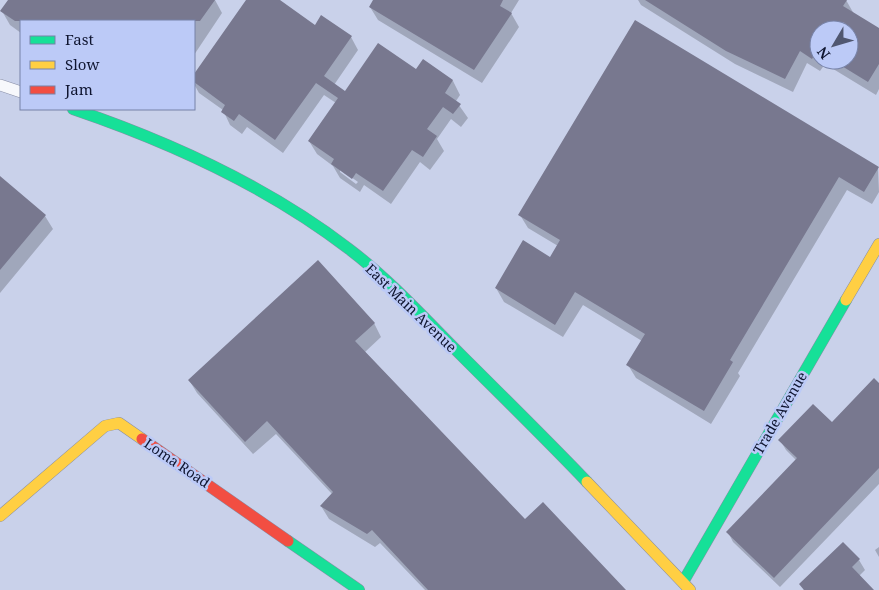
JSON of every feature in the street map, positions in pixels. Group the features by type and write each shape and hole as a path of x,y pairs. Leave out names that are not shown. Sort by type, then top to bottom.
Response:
{"street":[{"path":"0,85 20,92"},
{"name":"East Main Avenue","path":"76,110 105,119 235,176 331,236 381,276 508,402 686,586"},
{"name":"Trade Avenue","path":"686,586 879,244"},
{"name":"Loma Road","path":"0,516 106,426 119,424 359,590"}],"building":[{"path":"8,0 215,0 200,21 15,21 0,11"},
{"path":"246,0 280,0 315,25 321,15 352,36 324,76 345,91 378,43 416,69 423,59 453,80 445,93 461,104 453,114 443,107 427,129 437,136 423,157 412,150 383,191 356,173 352,179 331,164 334,159 308,141 338,98 316,83 275,140 239,114 234,121 221,112 225,105 195,83 195,73"},
{"path":"373,0 503,0 500,6 512,13 474,70 369,7"},
{"path":"645,0 847,0 843,6 879,28 879,64 868,82 848,70 859,70 859,20 809,20 809,57 800,51 785,79 726,51"},
{"path":"635,20 879,167 864,192 839,177 730,360 733,362 704,411 626,365 645,334 575,292 555,325 495,288 523,240 550,257 560,240 518,215"},
{"path":"0,176 46,215 0,270"},
{"path":"318,260 375,323 355,341 525,519 543,502 626,590 428,590 372,530 367,534 320,506 333,492 267,421 245,442 188,380"},
{"path":"874,378 879,383 879,468 774,578 726,532 797,458 778,440 813,404 832,422"},
{"path":"843,542 860,559 852,567 874,590 804,590 799,584"}],"traffic: fast":[{"path":"76,110 146,136 217,168 285,205 318,226 364,261 407,300 587,482"},
{"path":"683,582 846,300"},
{"path":"288,541 359,590"}],"traffic: slow":[{"path":"846,300 879,244"},
{"path":"0,516 105,426 119,423 142,439"},
{"path":"587,482 690,590"}],"traffic: jam":[{"path":"142,439 288,541"}]}
